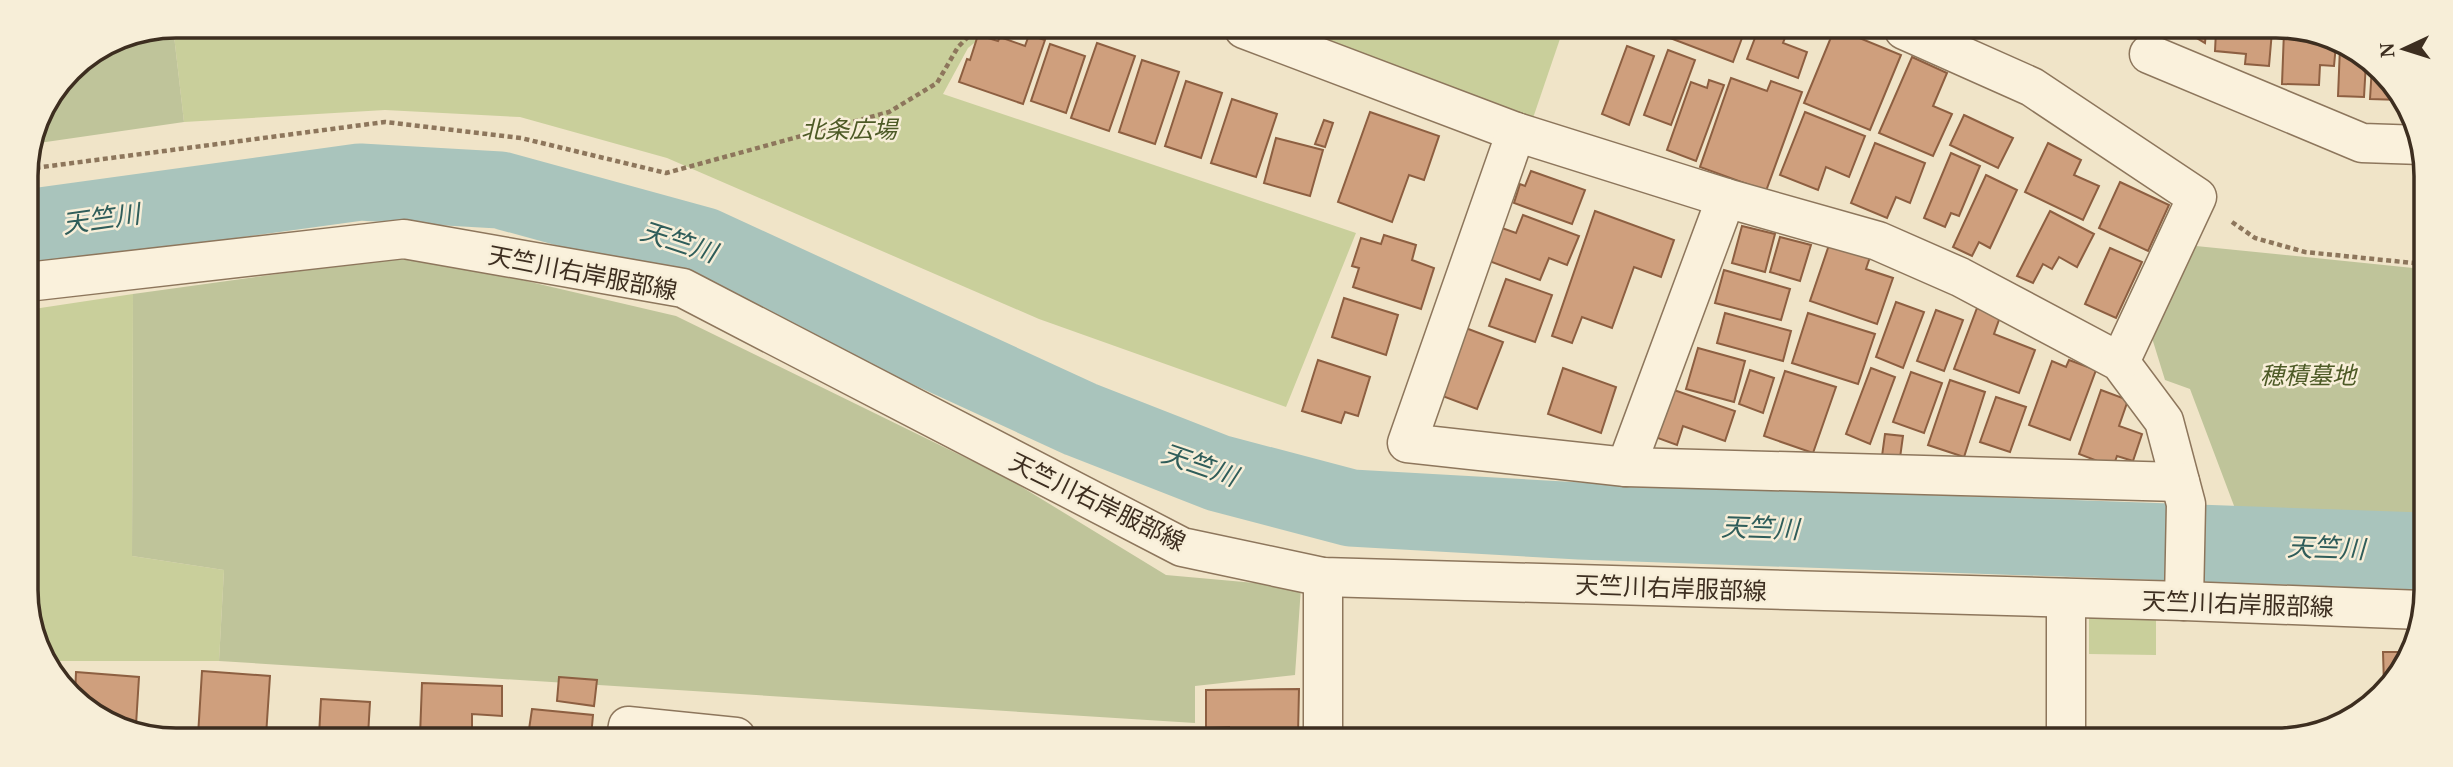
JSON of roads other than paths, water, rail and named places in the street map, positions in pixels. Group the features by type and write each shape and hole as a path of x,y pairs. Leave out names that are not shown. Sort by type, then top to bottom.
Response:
{"street":[{"path":"1268,38 1516,132 1726,198 1878,241 1960,277 2120,362 2164,421 2183,493 2185,601"},
{"path":"1922,38 2032,87 2197,197 2120,362"},
{"path":"2149,54 2362,143 2410,145"},
{"path":"1516,132 1407,443 1626,467 2183,493"},
{"path":"1626,467 1726,198"},
{"name":"天竺川右岸服部線","path":"39,281 404,239 682,288 1182,547 1324,577 2413,610"},
{"path":"1323,728 1324,577"},
{"path":"2066,598 2066,728"},
{"path":"627,729 628,726 655,729"}],"waterway":[{"name":"天竺川","path":"39,226 360,182 500,190 704,246 1080,419 1218,473 1351,508 1580,521 2414,551"}],"park label":[{"name":"北条広場","path":"849,128"},
{"name":"穂積墓地","path":"2308,374"}]}
